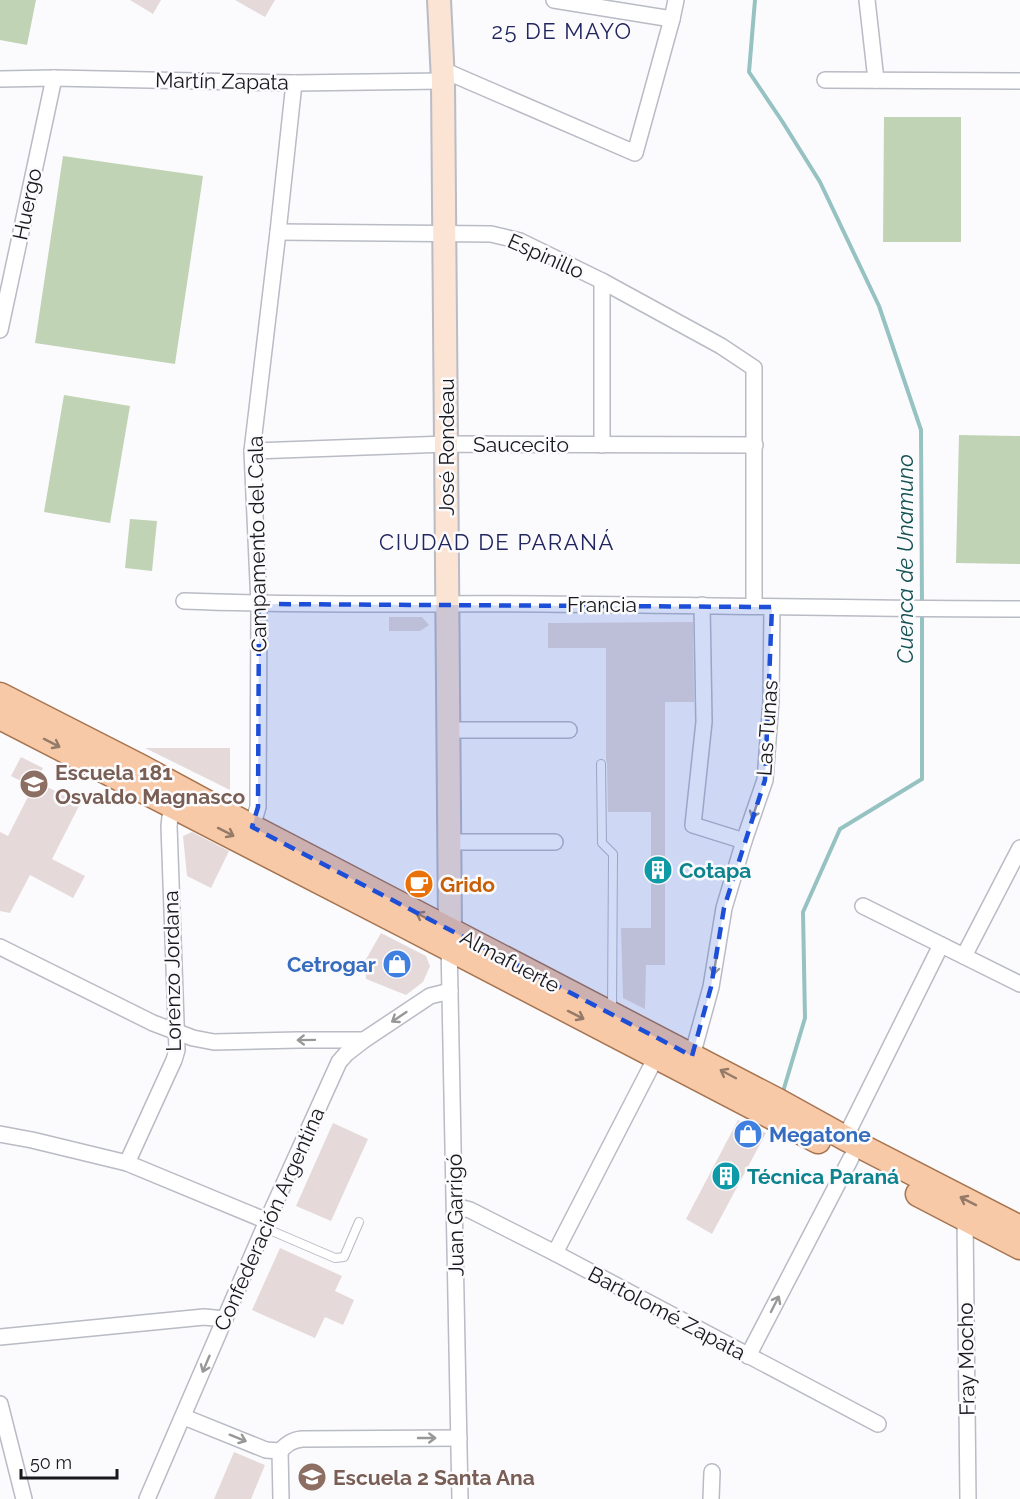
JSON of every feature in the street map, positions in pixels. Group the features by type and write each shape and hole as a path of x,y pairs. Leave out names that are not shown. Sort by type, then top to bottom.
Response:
{"main road":[{"name":"Almafuerte","path":"0,695 144,768 252,827 656,1057 1020,1228"},
{"name":"Almafuerte","path":"0,717 176,807 450,940 612,1014 780,1102 848,1148 965,1219 1020,1247"}],"street":[{"name":"José Rondeau","path":"439,0 443,75 450,940"},
{"path":"554,0 672,19 676,0"},
{"path":"867,0 876,80"},
{"name":"Martín Zapata","path":"0,79 294,83 443,75 635,153 672,19"},
{"name":"Huergo","path":"0,330 54,78"},
{"path":"825,80 1020,81"},
{"name":"Campamento del Cala","path":"252,827 258,807 259,604 252,451 294,83"},
{"name":"Espinillo","path":"278,232 491,234 520,241 602,281 721,346 754,368 755,445"},
{"path":"602,281 602,445"},
{"name":"Saucecito","path":"252,451 447,444 755,445"},
{"path":"754,606 755,445"},
{"name":"Francia","path":"184,601 259,604 447,603 1020,609"},
{"path":"702,605 704,722 693,825 744,841"},
{"name":"Las Tunas","path":"692,1056 711,987 724,908 765,780 771,701 772,606"},
{"path":"449,730 569,730"},
{"name":"Lorenzo Jordana","path":"127,1163 177,1050 169,826 170,817 176,807"},
{"path":"450,842 555,842"},
{"path":"964,956 1020,848"},
{"path":"863,906 1020,984"},
{"name":"Juan Garrigó","path":"450,940 460,1499"},
{"path":"748,1356 848,1148 941,945"},
{"path":"0,947 153,1023 193,1038 214,1042 364,1040"},
{"name":"Confederación Argentina","path":"147,1499 339,1062 364,1040 430,996 450,991"},
{"path":"555,1252 656,1057"},
{"path":"0,1134 127,1163 266,1224"},
{"name":"Bartolomé Zapata","path":"455,1206 470,1210 555,1252 878,1424"},
{"name":"Fray Mocho","path":"965,1219 968,1499"},
{"path":"0,1337 204,1317 225,1318"},
{"path":"0,1404 24,1499"},
{"path":"184,1417 266,1450 280,1451 295,1440 302,1439 459,1438"},
{"path":"280,1451 281,1499"},
{"path":"711,1499 712,1472"}],"lane":[{"path":"601,764 602,843 613,854 612,1014"},
{"path":"266,1224 335,1258 344,1257 359,1222"}],"highlighted area":[{"path":"259,604 772,607 765,780 724,908 711,987 692,1056 252,827 258,807"}],"green space":[{"path":"0,0 36,0 27,45 0,40"},
{"path":"884,117 961,117 961,242 883,242"},
{"path":"63,156 203,176 175,364 35,343"},
{"path":"64,395 130,406 110,523 44,512"},
{"path":"959,435 1020,436 1020,564 956,563"},
{"path":"130,519 157,521 152,571 125,568"}],"building":[{"path":"130,0 161,0 153,14"},
{"path":"235,0 275,0 265,17"},
{"path":"389,617 422,617 429,625 420,631 389,631"},
{"name":"Cotapa","path":"693,622 694,702 665,702 665,965 646,965 645,1009 623,998 621,928 651,928 651,812 608,812 606,648 548,648 548,623"},
{"path":"145,748 230,748 230,790"},
{"path":"21,757 43,768 36,781 80,804 52,859 85,876 73,898 30,875 10,913 0,911 0,832 8,836 33,787 11,776"},
{"path":"192,832 229,851 211,888 187,876 183,836"},
{"name":"Grido","path":"417,874 428,874 428,884 420,895 407,885 417,880"},
{"name":"Cetrogar","path":"381,933 426,956 430,966 423,982 406,995 366,979 365,961"},
{"name":"Técnica Paraná","path":"738,1120 766,1133 712,1234 686,1219"},
{"path":"333,1123 368,1139 331,1221 296,1206"},
{"path":"280,1248 342,1276 335,1291 354,1300 343,1325 325,1317 315,1338 252,1310"},
{"path":"234,1452 265,1465 251,1499 214,1499"}],"waterway":[{"name":"Cuenca de Unamuno","path":"755,0 749,72 820,182 879,306 921,430 922,606"},
{"name":"Cuenca de Unamuno","path":"782,1095 805,1018 803,912 840,829 922,779 922,613"}],"place":[{"name":"Escuela 181 Osvaldo Magnasco","path":"34,784"},
{"name":"Cotapa","path":"658,870"},
{"name":"Grido","path":"419,884"},
{"name":"Cetrogar","path":"397,964"},
{"name":"Megatone","path":"748,1134"},
{"name":"Técnica Paraná","path":"726,1176"},
{"name":"Escuela 2 Santa Ana","path":"312,1477"}],"district":[{"name":"25 DE MAYO","path":"562,31"},
{"name":"CIUDAD DE PARANÁ","path":"497,542"}]}
